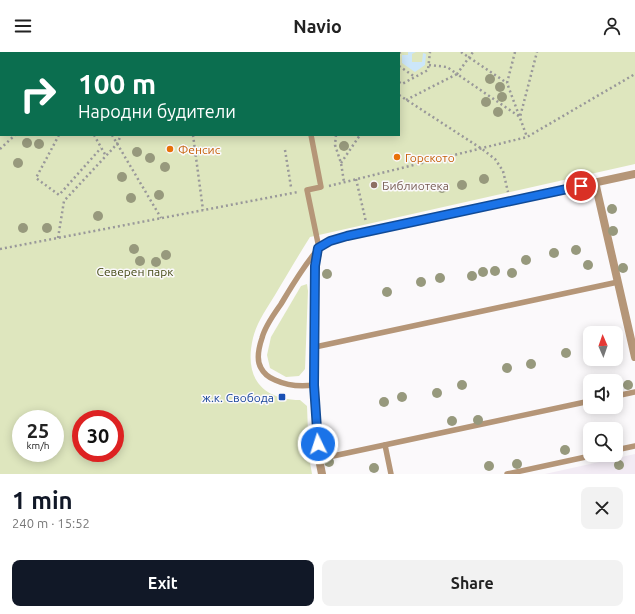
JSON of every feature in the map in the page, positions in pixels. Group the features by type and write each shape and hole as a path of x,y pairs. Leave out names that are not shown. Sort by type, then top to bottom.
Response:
{"street":[{"path":"322,474 319,459 314,385 315,266 318,248 330,241 368,232 635,174"},
{"path":"595,182 635,357"}],"lane":[{"path":"311,136 321,187 307,190 318,248 306,262 270,321 262,337 258,355 261,368 270,377 290,386 301,387 314,385"},
{"path":"315,347 618,282"},
{"path":"623,395 635,392"},
{"path":"319,459 583,403"},
{"path":"384,445 391,474"},
{"path":"623,449 635,446"},
{"path":"507,474 583,458"}],"path":[{"path":"400,83 402,84 428,70 430,52"},
{"path":"461,52 507,83"},
{"path":"406,100 458,73 473,52"},
{"path":"515,52 507,83 527,137"},
{"path":"520,117 537,52"},
{"path":"429,65 447,67 458,73 520,117"},
{"path":"400,67 415,77"},
{"path":"327,186 527,137 635,74"},
{"path":"400,96 495,159 503,171 510,201"},
{"path":"0,149 14,136"},
{"path":"57,136 36,178 59,195 101,148"},
{"path":"95,136 106,156"},
{"path":"113,136 161,218"},
{"path":"58,238 64,201 117,144 121,136"},
{"path":"193,136 203,210"},
{"path":"336,136 335,144 344,182"},
{"path":"340,163 359,136"},
{"path":"285,150 291,187"},
{"path":"356,179 368,232"},
{"path":"0,249 307,190"}],"shaded area":[{"path":"635,454 635,474 545,474 599,462 623,462 623,457"}],"green space":[{"name":"Северен парк","path":"400,52 635,52 635,164 310,237 260,321 253,338 251,352 253,374 258,383 265,390 286,399 300,400 307,406 309,457 312,474 0,474 0,136 400,136"},
{"path":"307,284 305,369 299,376 286,377 270,368 267,355 271,337 301,286"}],"water":[{"path":"408,52 416,52 412,54 412,62 422,62 423,53 426,54 425,65 415,72 402,63 402,55 408,55"}],"place":[{"name":"Фенсис","path":"170,149"},
{"name":"Горското","path":"397,157"},
{"name":"Библиотека","path":"374,185"},
{"name":"ж.к. Свобода","path":"282,397"}],"route":[{"path":"318,444 314,385 315,266 318,248 330,241 347,236 581,186"}]}
